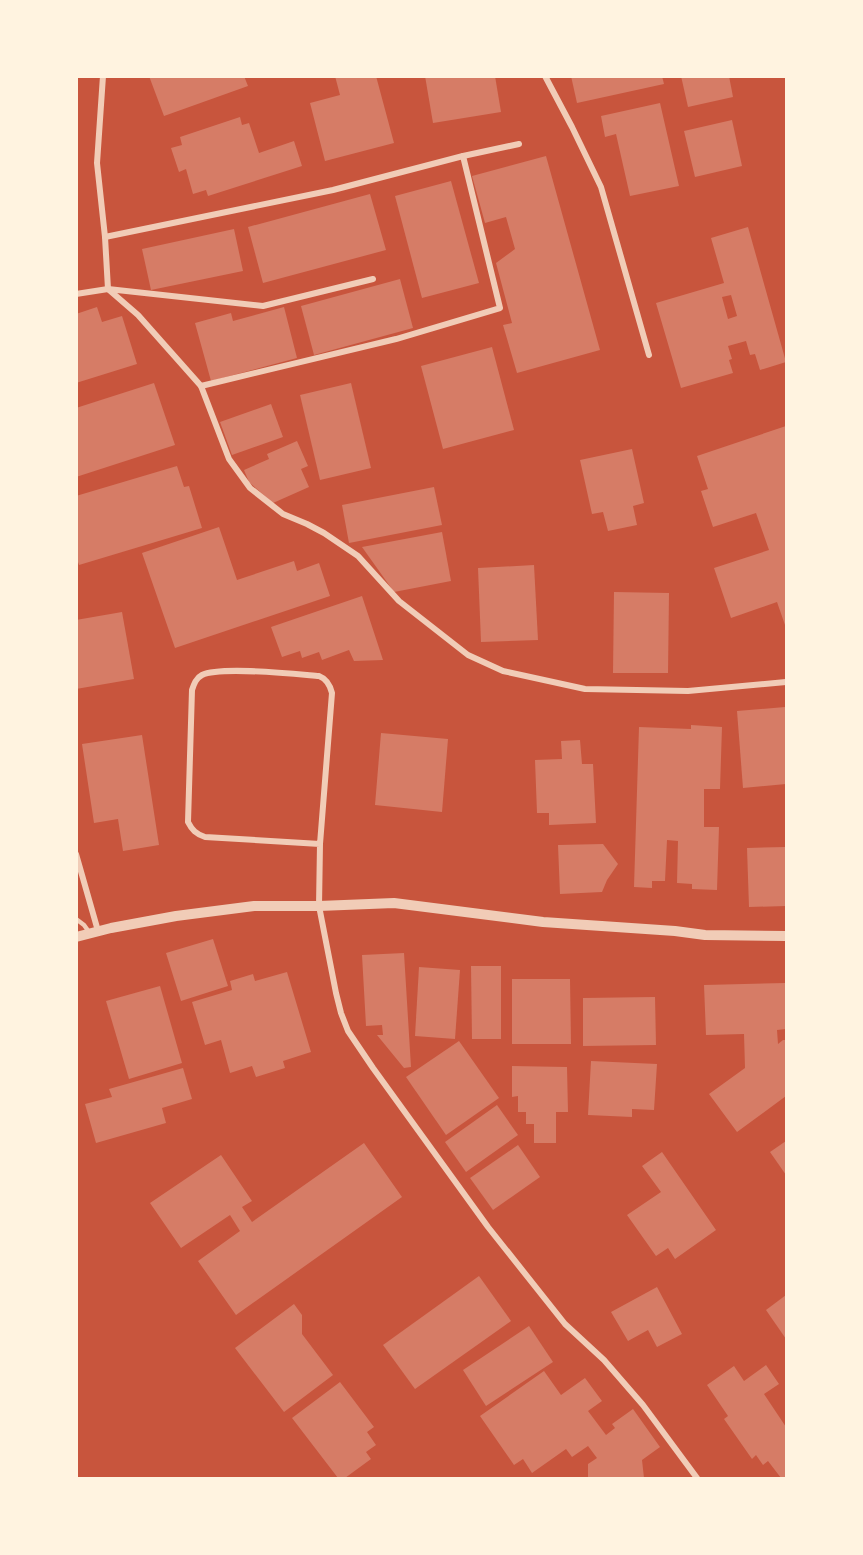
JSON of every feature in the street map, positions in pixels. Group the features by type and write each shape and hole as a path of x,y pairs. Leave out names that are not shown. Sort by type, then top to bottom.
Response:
{"street":[{"path":"103,76 97,164 108,289 138,315 201,386 229,459 250,489 283,514 324,533 358,556 399,602 468,655 503,671 585,689 688,691 786,681"},
{"path":"545,76 601,187 649,355"},
{"path":"105,237 333,190 519,144"},
{"path":"201,386 396,339 500,308 463,156"},
{"path":"76,294 108,289 263,306 373,279"},
{"path":"320,844 205,837 192,828 188,822 192,690 194,682 201,675 232,671 325,678 332,693 320,844 319,906 336,993 348,1031 488,1227 565,1324 604,1360 643,1405 697,1479"},
{"path":"76,854 94,932"},
{"path":"76,937 176,916 254,906 394,903 543,922 705,935 786,936"}],"lane":[{"path":"76,919 94,932"}],"building":[{"path":"149,76 244,76 248,86 164,116"},
{"path":"335,76 376,76 394,143 325,161 310,103 340,95"},
{"path":"425,76 495,76 501,112 433,123"},
{"path":"571,76 662,76 664,84 577,103"},
{"path":"681,76 729,76 733,97 688,107"},
{"path":"660,103 679,186 630,196 616,134 605,137 601,116"},
{"path":"240,117 242,125 249,123 259,153 294,141 302,166 208,196 206,190 193,194 186,169 179,172 171,148 182,145 180,137"},
{"path":"732,120 742,166 695,177 684,131"},
{"path":"546,156 600,350 517,373 503,325 512,323 496,263 515,249 506,217 485,223 472,176"},
{"path":"451,181 479,283 422,298 395,196"},
{"path":"370,194 386,250 263,283 248,227"},
{"path":"748,227 786,362 760,370 755,354 750,355 746,341 728,346 733,373 681,388 656,303 724,283 711,238","holes":["731,295 737,316 728,319 722,297"]},
{"path":"234,229 243,271 151,290 142,249"},
{"path":"400,279 413,328 314,355 301,306"},
{"path":"97,307 102,322 122,316 137,364 76,383 76,314"},
{"path":"284,307 297,358 211,381 195,323 231,313 233,321"},
{"path":"492,347 514,430 443,449 421,366"},
{"path":"154,383 175,445 76,477 76,408"},
{"path":"351,383 371,468 320,480 300,395"},
{"path":"271,404 283,437 232,455 220,422"},
{"path":"786,426 786,624 777,602 731,618 714,568 769,550 756,513 713,527 701,491 708,489 697,456"},
{"path":"297,441 308,466 301,469 309,487 273,503 249,482 244,470 269,459 267,454"},
{"path":"632,449 644,503 633,506 637,525 608,531 603,512 592,514 580,460"},
{"path":"177,466 184,487 189,486 202,528 79,565 76,556 76,496"},
{"path":"434,487 442,525 349,543 342,505"},
{"path":"219,527 237,580 294,561 297,571 319,563 330,596 175,648 142,553"},
{"path":"442,532 451,581 394,592 362,547"},
{"path":"534,565 538,640 481,642 478,568"},
{"path":"614,592 669,593 668,673 613,673"},
{"path":"362,596 383,660 354,661 349,650 322,660 319,652 302,658 300,651 282,657 271,627"},
{"path":"122,612 134,679 76,689 76,620"},
{"path":"785,707 786,784 743,788 737,711"},
{"path":"691,725 722,727 720,789 704,789 704,827 719,827 717,890 692,889 692,884 677,883 678,841 667,840 665,881 652,881 652,888 634,887 639,727 691,729"},
{"path":"381,733 448,739 442,812 375,805"},
{"path":"142,735 159,845 123,851 118,819 94,823 82,744"},
{"path":"580,740 582,764 593,764 596,823 549,825 549,813 537,813 535,760 562,759 561,741"},
{"path":"603,844 618,864 602,892 560,894 558,845"},
{"path":"786,847 786,906 749,907 747,848"},
{"path":"213,939 228,986 181,1001 166,953"},
{"path":"404,953 411,1067 404,1068 377,1035 383,1035 382,1025 366,1026 362,955"},
{"path":"471,966 501,966 501,1039 472,1039"},
{"path":"419,967 460,970 455,1039 415,1036"},
{"path":"287,972 311,1052 283,1061 285,1068 256,1077 252,1066 230,1073 221,1040 205,1045 192,1002 232,990 230,981 253,974 255,981"},
{"path":"512,979 570,979 571,1044 512,1044"},
{"path":"786,983 786,1029 777,1030 778,1044 786,1040 786,1096 737,1132 709,1094 745,1068 744,1034 706,1035 704,985"},
{"path":"160,986 182,1063 129,1079 106,1001"},
{"path":"655,997 656,1045 583,1046 583,998"},
{"path":"459,1041 499,1098 446,1135 406,1077"},
{"path":"591,1061 657,1064 654,1110 632,1109 632,1117 588,1115"},
{"path":"512,1066 567,1067 568,1112 556,1112 556,1143 534,1143 534,1124 526,1124 526,1112 518,1112 518,1096 512,1097"},
{"path":"183,1068 192,1099 162,1108 166,1123 96,1143 85,1104 112,1097 109,1089"},
{"path":"497,1105 518,1135 466,1172 445,1142"},
{"path":"786,1141 786,1175 770,1152"},
{"path":"364,1143 402,1197 236,1315 198,1261 240,1231 230,1215 181,1248 150,1203 221,1155 252,1201 242,1207 252,1222"},
{"path":"518,1145 540,1177 493,1210 470,1178"},
{"path":"662,1152 716,1230 675,1259 668,1248 656,1256 627,1215 661,1192 642,1166"},
{"path":"479,1276 511,1321 415,1389 383,1345"},
{"path":"657,1287 682,1334 657,1347 648,1330 628,1341 611,1312"},
{"path":"786,1295 786,1339 766,1310"},
{"path":"294,1304 302,1315 302,1334 333,1375 284,1412 235,1348"},
{"path":"529,1326 553,1362 486,1406 463,1370"},
{"path":"766,1365 779,1384 764,1394 786,1427 786,1478 781,1478 768,1461 763,1465 756,1455 752,1459 724,1419 728,1416 707,1385 734,1366 744,1381"},
{"path":"544,1371 561,1395 585,1378 602,1401 588,1411 606,1435 615,1428 612,1424 633,1409 660,1447 642,1460 644,1478 588,1478 588,1464 597,1458 588,1446 572,1457 566,1449 532,1473 523,1459 514,1465 480,1416"},
{"path":"340,1382 374,1427 367,1432 376,1445 366,1452 371,1459 345,1478 338,1478 292,1418"}]}
